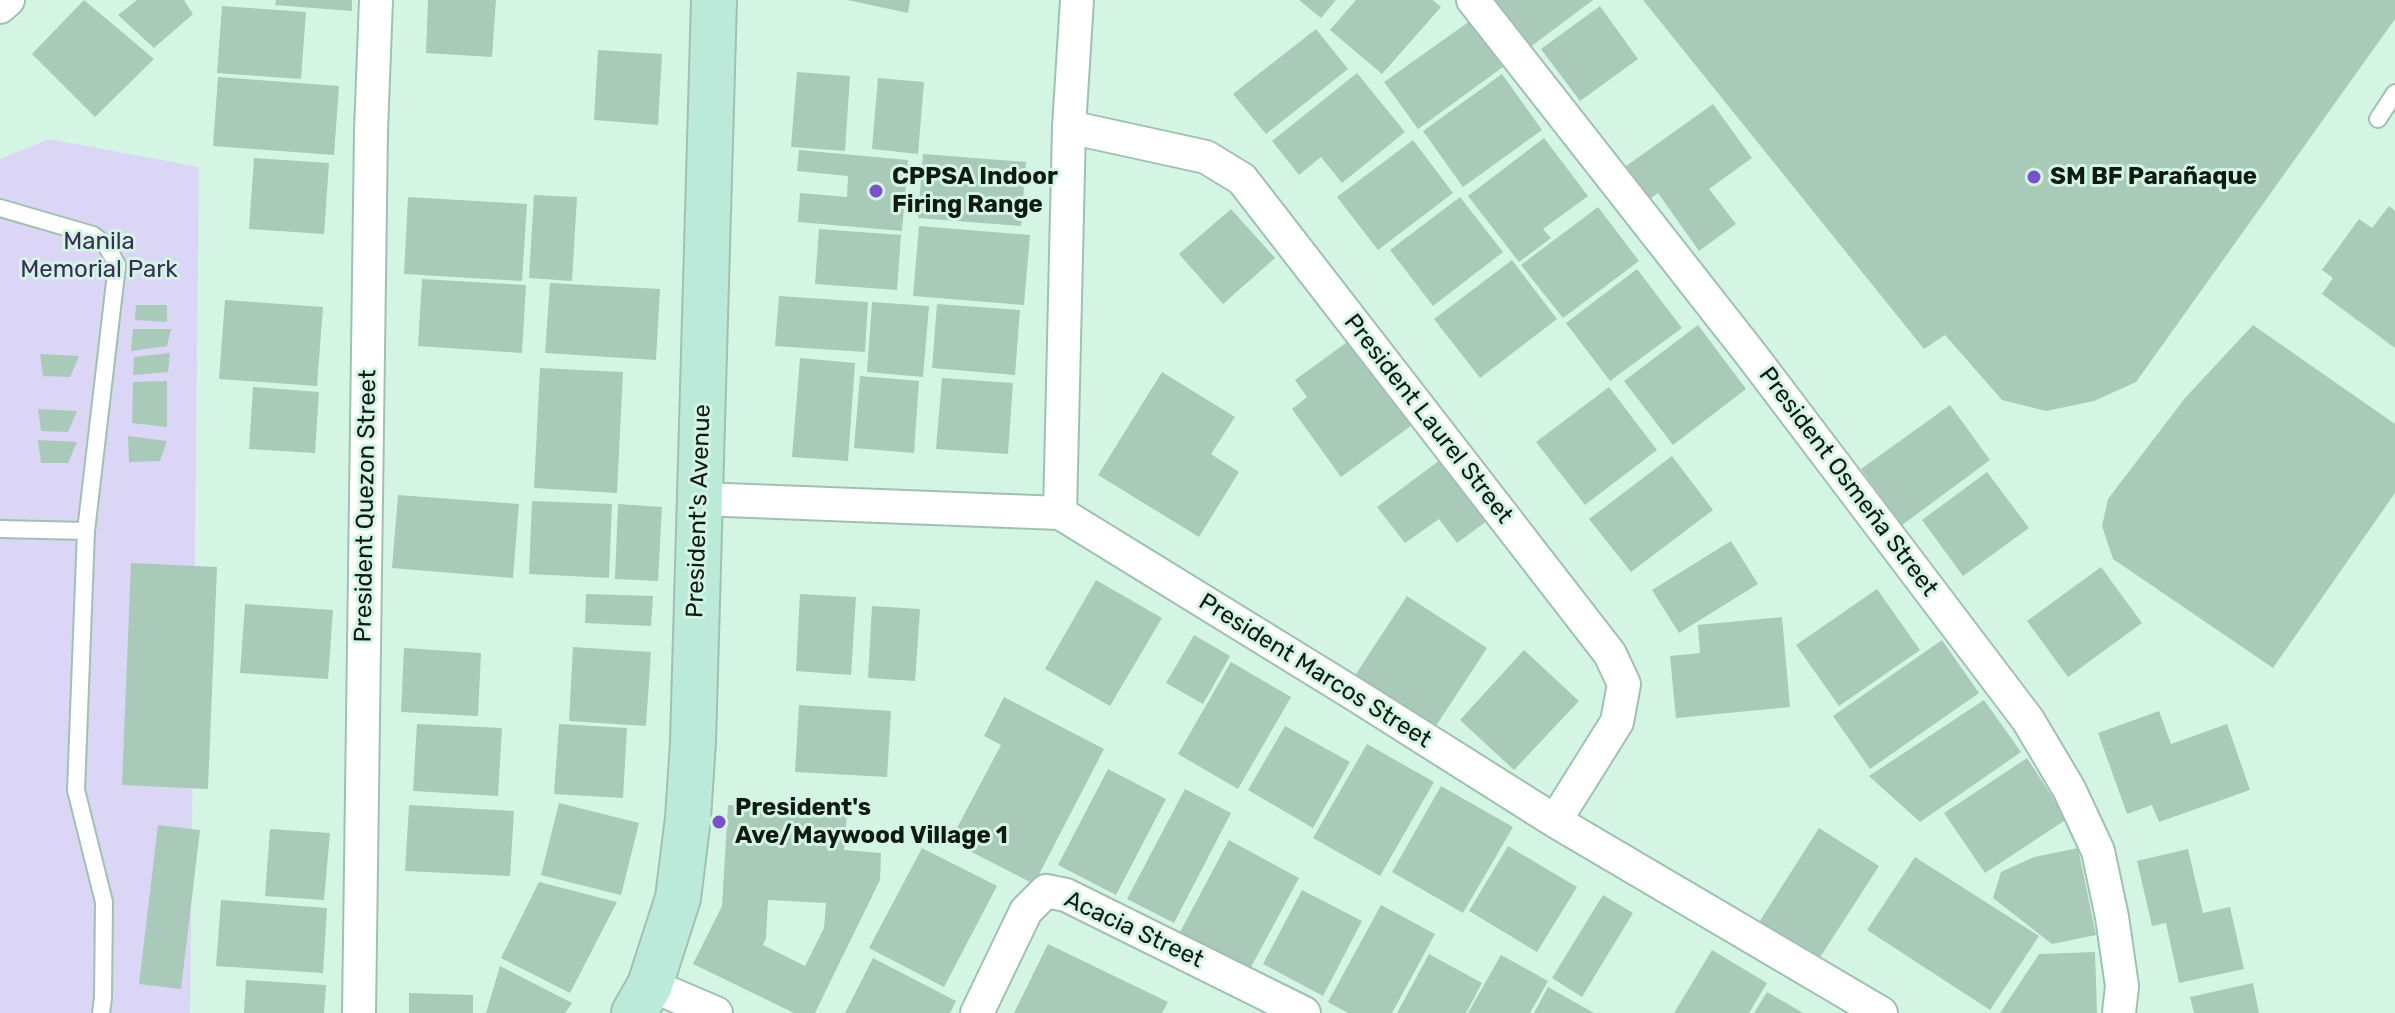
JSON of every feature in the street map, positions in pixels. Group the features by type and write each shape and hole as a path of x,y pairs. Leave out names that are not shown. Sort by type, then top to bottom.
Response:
{"street":[{"path":"0,7 8,0"},
{"name":"President Quezon Street","path":"359,1013 371,131 376,0"},
{"name":"President's Avenue","path":"642,999 678,898 688,818 693,742 714,0"},
{"path":"1060,513 1069,127 1077,0"},
{"name":"President Osmeña Street","path":"1473,0 1724,321 2028,720 2069,789 2098,851 2122,986 2119,1013"},
{"name":"President Laurel Street","path":"1069,127 1206,157 1242,179 1610,654 1624,684 1617,722 1555,821"},
{"name":"President Marcos Street","path":"700,499 1060,513 1555,821 1881,1013"},
{"name":"Acacia Street","path":"977,1013 1026,911 1046,891 1066,895 1304,1013"},
{"path":"642,999 716,1013"}],"lane":[{"path":"2378,119 2395,93"},
{"path":"0,208 93,235 106,245 117,265 86,531 76,790 104,902 101,1013"},
{"path":"0,529 86,531"}],"green space":[{"name":"Manila Memorial Park","path":"49,139 199,167 190,1013 0,1013 0,159"}],"building":[{"path":"84,0 154,59 95,117 32,54"},
{"path":"137,0 184,0 193,14 154,48 118,15"},
{"path":"276,0 352,0 352,11 275,5"},
{"path":"428,0 496,0 492,57 426,53"},
{"path":"847,0 910,0 908,13"},
{"path":"1299,0 1336,0 1321,18"},
{"path":"1356,0 1433,0 1441,7 1382,74 1330,30"},
{"path":"1491,0 1593,0 1529,48"},
{"name":"SM BF Parañaque","path":"1643,0 2395,0 2395,19 2136,382 2094,401 2046,411 2002,400 1945,335 1924,349"},
{"path":"222,6 306,12 301,79 217,73"},
{"path":"1600,6 1638,59 1580,101 1541,49"},
{"path":"1470,21 1503,67 1418,129 1384,82"},
{"path":"1316,29 1348,69 1266,134 1233,94"},
{"path":"598,50 662,54 658,125 594,120"},
{"path":"797,72 850,76 845,151 791,147"},
{"path":"1357,73 1405,132 1342,183 1321,157 1299,175 1272,141"},
{"path":"1502,74 1542,130 1463,187 1423,131"},
{"path":"218,77 339,86 334,155 213,146"},
{"path":"878,78 924,82 918,154 872,149"},
{"path":"1713,104 1752,158 1709,189 1736,224 1699,251 1658,193 1646,202 1622,169"},
{"path":"1544,138 1588,196 1543,229 1551,238 1519,262 1468,196"},
{"path":"1413,140 1453,193 1378,250 1337,197"},
{"name":"CPPSA Indoor Firing Range","path":"799,150 908,160 902,231 798,222 800,193 847,197 848,176 797,171"},
{"path":"923,154 1026,162 1021,226 918,218"},
{"path":"254,158 329,163 324,234 249,229"},
{"path":"534,195 577,197 572,281 529,278"},
{"path":"408,197 527,204 522,281 404,274"},
{"path":"1460,197 1503,252 1433,306 1390,250"},
{"path":"2389,206 2395,211 2395,348 2322,294 2333,278 2322,270 2359,219 2372,228"},
{"path":"1598,207 1639,261 1563,318 1521,265"},
{"path":"1231,209 1275,258 1223,304 1179,254"},
{"path":"919,226 1030,235 1024,305 913,296"},
{"path":"819,229 901,235 897,290 815,284"},
{"path":"1512,260 1557,319 1480,378 1434,319"},
{"path":"1637,269 1682,328 1610,381 1566,323"},
{"path":"422,279 526,285 522,353 418,346"},
{"path":"550,283 660,289 656,360 545,353"},
{"path":"779,296 868,302 865,352 775,346"},
{"path":"225,300 323,307 317,386 219,379"},
{"path":"872,302 929,306 923,377 867,372"},
{"path":"937,304 1020,310 1015,375 932,368"},
{"path":"136,305 167,305 167,322 135,320"},
{"path":"1698,325 1746,389 1673,445 1624,381"},
{"path":"2253,325 2395,424 2395,493 2273,668 2113,559 2102,526 2108,499 2185,398"},
{"path":"133,329 171,329 167,346 131,351"},
{"path":"1350,340 1412,425 1341,477 1292,409 1307,397 1295,380"},
{"path":"170,353 168,372 133,375 134,357"},
{"path":"40,354 79,356 70,377 43,376"},
{"path":"800,358 855,363 848,461 792,457"},
{"path":"540,368 623,372 617,493 534,488"},
{"path":"1162,372 1235,417 1211,454 1239,472 1199,537 1098,475"},
{"path":"860,376 919,381 914,453 854,448"},
{"path":"942,378 1013,383 1008,454 936,449"},
{"path":"167,381 167,427 132,423 133,382"},
{"path":"253,387 319,392 315,453 249,449"},
{"path":"1609,387 1657,450 1585,505 1536,442"},
{"path":"1950,405 1990,460 1902,525 1861,469"},
{"path":"38,409 77,411 68,432 41,431"},
{"path":"128,436 167,441 160,461 129,462"},
{"path":"38,440 77,442 68,463 41,463"},
{"path":"1672,456 1713,510 1631,572 1589,519"},
{"path":"1444,457 1491,518 1457,543 1439,519 1405,543 1377,507"},
{"path":"1987,472 2029,528 1963,576 1922,520"},
{"path":"398,495 519,504 513,578 392,568"},
{"path":"532,501 612,504 609,578 529,574"},
{"path":"618,504 662,507 658,581 615,579"},
{"path":"1731,541 1758,584 1679,633 1652,590"},
{"path":"131,563 217,567 208,789 122,785"},
{"path":"2101,567 2142,623 2068,677 2027,621"},
{"path":"1096,580 1162,618 1110,706 1045,669"},
{"path":"1877,589 1920,650 1839,706 1796,645"},
{"path":"586,594 653,596 651,626 585,623"},
{"path":"800,594 856,597 851,675 796,671"},
{"path":"1407,596 1487,648 1432,732 1352,680"},
{"path":"245,604 333,610 328,679 240,673"},
{"path":"872,606 920,609 915,681 868,678"},
{"path":"1782,617 1790,707 1676,718 1670,656 1700,653 1698,625"},
{"path":"1194,635 1230,656 1203,704 1166,683"},
{"path":"1942,640 1979,693 1870,769 1833,716"},
{"path":"573,647 651,652 646,726 569,721"},
{"path":"404,648 481,653 478,716 401,712"},
{"path":"1524,650 1579,701 1514,770 1460,720"},
{"path":"1231,662 1291,697 1238,789 1178,754"},
{"path":"1004,697 1104,749 1034,884 950,841 1001,745 984,736"},
{"path":"1984,700 2021,752 1920,822 1869,776"},
{"path":"799,705 891,711 887,777 795,772"},
{"path":"2159,711 2171,744 2227,724 2250,790 2159,822 2152,805 2127,814 2098,733"},
{"path":"417,724 502,728 498,796 413,791"},
{"path":"559,724 627,728 623,798 554,794"},
{"path":"1285,726 1350,762 1313,828 1248,790"},
{"path":"1367,744 1434,782 1380,876 1313,838"},
{"path":"2027,758 2067,819 1985,873 1944,813"},
{"path":"1108,769 1166,799 1116,895 1058,865"},
{"path":"1441,786 1513,827 1463,913 1392,872"},
{"path":"1185,789 1231,813 1174,923 1127,899"},
{"path":"559,803 639,823 621,895 541,875"},
{"path":"409,805 514,811 510,876 405,871"},
{"path":"728,805 847,813 844,850 881,853 880,880 815,1013 794,1013 693,964 722,906","holes":["768,900 826,903 824,928 805,966 763,945"]},
{"path":"158,825 200,830 181,989 139,984"},
{"path":"1819,828 1879,866 1817,962 1758,924"},
{"path":"270,829 330,833 324,900 265,896"},
{"path":"1229,840 1299,878 1250,969 1180,932"},
{"path":"1508,846 1577,887 1537,952 1469,911"},
{"path":"922,848 997,886 944,987 869,948"},
{"path":"2078,848 2096,935 2052,944 1993,898 2001,872 2034,857"},
{"path":"2188,849 2203,913 2230,907 2244,969 2179,983 2166,923 2152,926 2137,861"},
{"path":"1915,857 2039,936 1990,1010 1867,930"},
{"path":"539,882 617,902 570,993 501,958"},
{"path":"1302,890 1362,921 1323,996 1263,964"},
{"path":"1603,895 1633,913 1582,997 1552,978"},
{"path":"221,900 327,908 323,973 216,966"},
{"path":"1381,905 1435,934 1392,1013 1348,1013 1328,1002"},
{"path":"1048,944 1168,1002 1162,1013 1014,1013"},
{"path":"1712,950 1767,983 1749,1013 1674,1013"},
{"path":"2095,952 2097,1013 2000,1013 2039,954"},
{"path":"1429,954 1482,983 1466,1013 1397,1013"},
{"path":"1501,955 1548,981 1530,1013 1468,1013"},
{"path":"873,958 956,1001 950,1013 845,1013"},
{"path":"500,966 572,1003 565,1013 486,1013"},
{"path":"246,980 326,985 324,1013 244,1013"},
{"path":"2253,983 2259,1013 2194,1013 2190,997"},
{"path":"1548,987 1594,1013 1534,1013"},
{"path":"1767,992 1803,1013 1754,1013"},
{"path":"409,993 473,995 473,1013 409,1013"}],"place":[{"name":"SM BF Parañaque","path":"2034,177"},
{"name":"CPPSA Indoor Firing Range","path":"876,191"},
{"name":"President's Ave/Maywood Village 1","path":"719,822"}]}
